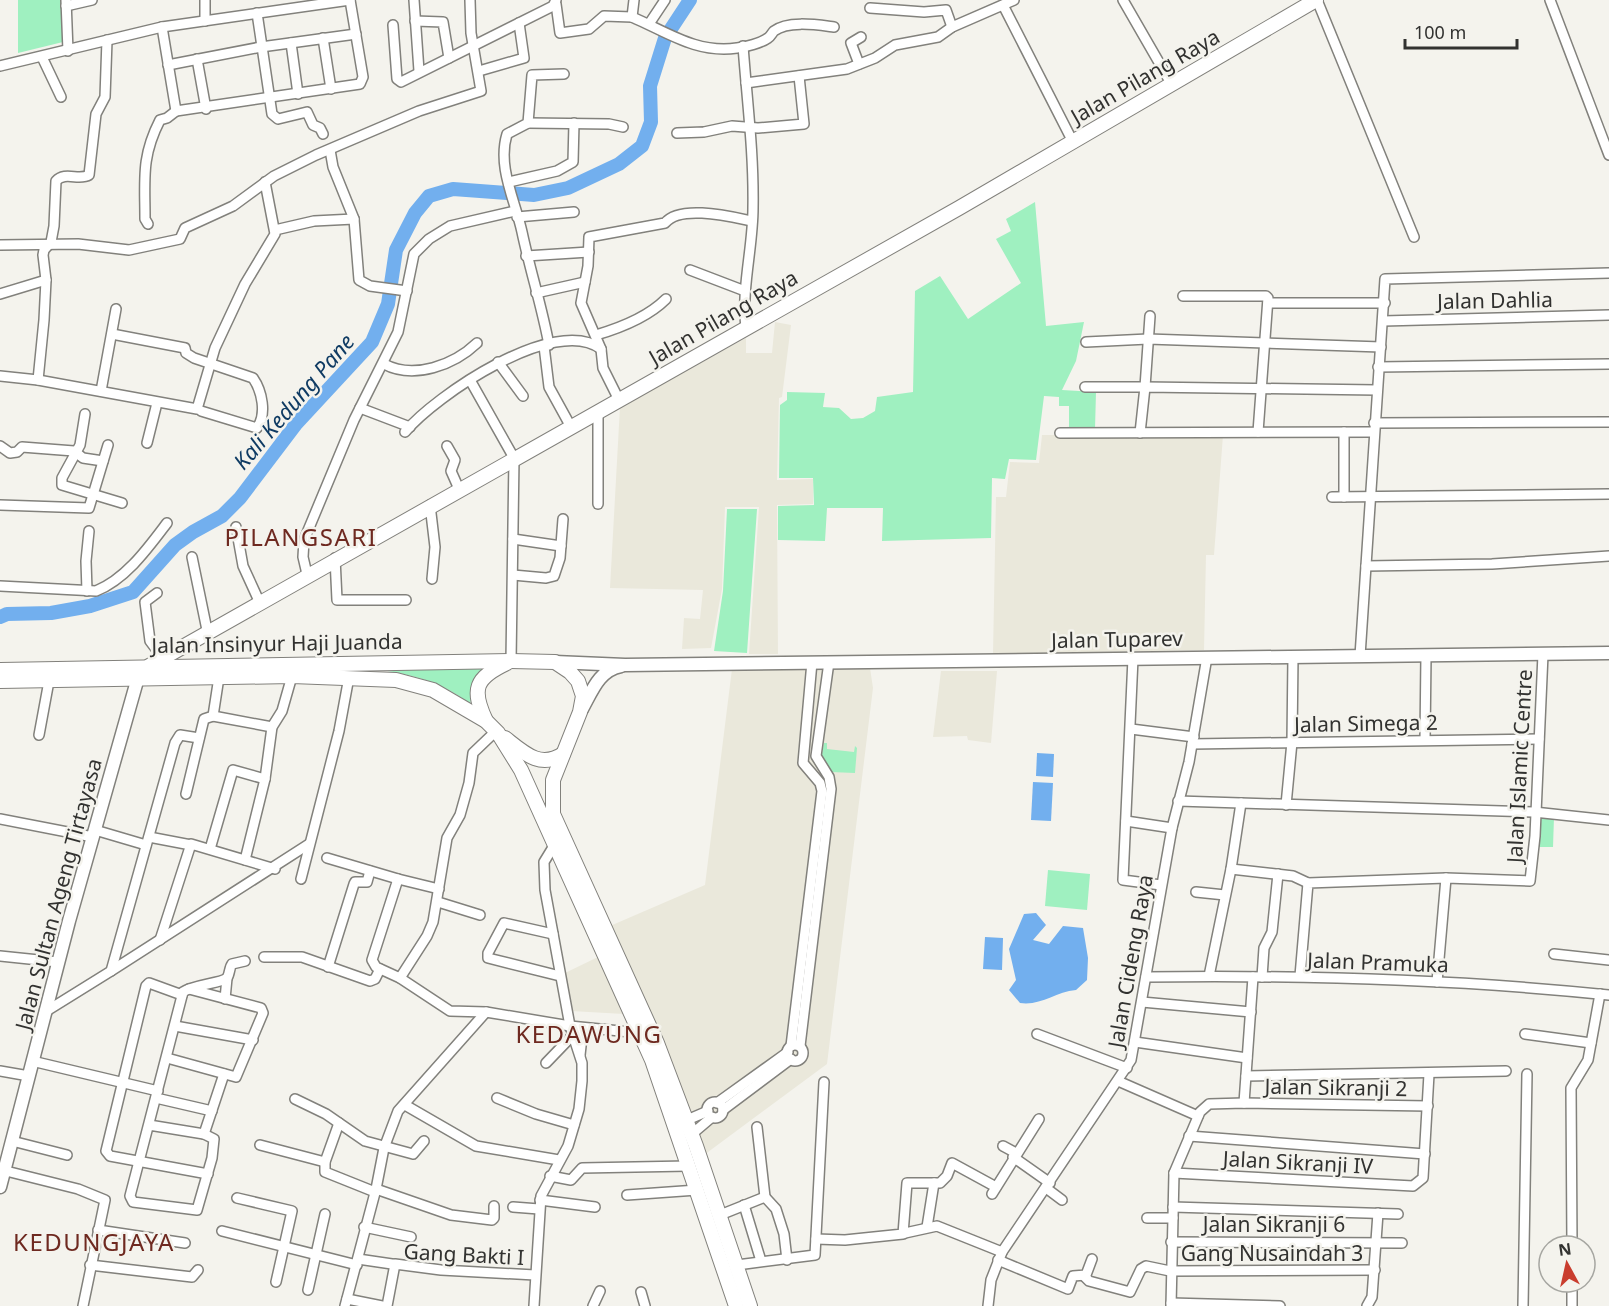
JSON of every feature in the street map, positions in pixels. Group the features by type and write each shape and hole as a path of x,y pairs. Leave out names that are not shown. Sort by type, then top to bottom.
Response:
{"highway":[{"name":"Jalan Pilang Raya","path":"165,661 207,630 598,412 1073,142 1309,2"},
{"name":"Jalan Insinyur Haji Juanda","path":"2,676 149,666 165,661 555,662"},
{"path":"165,661 168,680"},
{"path":"512,661 486,674 477,686 476,697 486,721 497,732 536,760 554,760 563,754"},
{"path":"555,662 570,672 578,681 583,696 580,712 553,780 551,806 587,902 690,1127 750,1306"},
{"name":"Jalan Insinyur Haji Juanda","path":"2,676 49,681 349,676 417,684 433,690 486,721"},
{"path":"497,732 521,770 555,844 587,902"},
{"path":"616,966 640,1033 652,1045 688,1166 736,1306"}],"main road":[{"name":"Jalan Tuparev","path":"555,662 827,673 1133,658 1609,653"},
{"path":"580,712 601,677 613,668 625,665"},
{"name":"Jalan Sultan Ageng Tirtayasa","path":"0,1187 6,1171 58,962 137,681"}],"street":[{"path":"67,47 66,3 92,0"},
{"path":"0,66 42,57 67,47 162,27 205,12 257,13 350,0 363,77 360,84 177,112 160,120 148,143 144,171 145,219 148,224"},
{"path":"414,0 419,71"},
{"path":"0,244 49,246 78,244 134,250 180,239 185,228 232,206 265,182 330,150 419,111 481,91 473,45 470,0"},
{"path":"632,17 634,0"},
{"path":"652,26 665,0"},
{"path":"746,83 847,69 895,45 938,37 952,27 1014,0"},
{"path":"1123,0 1172,85"},
{"path":"1550,0 1609,152"},
{"path":"393,25 397,79 400,82 556,2 560,33 589,29 604,15 632,17 677,39 710,49 743,46 768,39 775,30 784,27 803,24 834,27"},
{"path":"1309,2 1414,237"},
{"path":"1003,5 1073,142"},
{"path":"870,8 924,12 946,10 952,27"},
{"path":"257,13 269,99 274,117 278,119 307,112 313,125 320,129"},
{"path":"415,21 443,22 449,58"},
{"path":"479,70 524,58 519,22"},
{"path":"162,27 177,112"},
{"path":"168,65 261,47 356,34"},
{"path":"859,64 851,43 861,37"},
{"path":"323,38 331,89"},
{"path":"38,380 46,280 43,255 44,250 49,246 54,226 57,179 89,175 96,114 105,97 107,40"},
{"path":"291,44 298,94"},
{"path":"743,46 753,180 752,221 745,291 746,328"},
{"path":"42,57 61,97"},
{"path":"197,59 206,109"},
{"path":"528,123 532,75 535,73 564,74"},
{"path":"676,133 704,132 732,126 749,128 804,124 799,76"},
{"path":"571,426 549,387 544,316 525,256 510,186 504,169 507,134 528,123 609,124 623,127"},
{"path":"510,186 557,171 573,162 574,123"},
{"path":"330,150 333,167 354,219 359,280 362,284 406,291"},
{"path":"0,376 38,380 197,409 211,362 245,284 273,239 275,230 265,182"},
{"path":"308,574 303,557 304,540 360,408 398,332 414,254 429,239 450,226 515,210 574,212"},
{"path":"619,400 603,368 601,349 581,303 590,236 665,223 674,216 711,213 752,221"},
{"path":"275,230 314,220 354,219"},
{"path":"525,256 589,252"},
{"path":"690,270 745,291"},
{"path":"1360,656 1378,367 1387,278 1609,273"},
{"path":"0,294 46,280"},
{"path":"536,292 585,282"},
{"path":"1183,296 1266,296 1268,303 1258,432"},
{"path":"596,335 618,329 657,308 666,299"},
{"path":"1268,303 1385,303"},
{"path":"101,391 116,309"},
{"name":"Jalan Dahlia","path":"1383,321 1609,315"},
{"path":"1140,433 1150,316"},
{"path":"112,334 185,348 186,352 194,358 253,378 262,404 261,421 257,428 250,428 201,411"},
{"path":"1086,342 1148,339 1381,347"},
{"path":"360,408 408,429 435,404 498,362 546,346 573,341 594,345 601,349"},
{"path":"384,364 413,370 439,366 456,360 477,343"},
{"path":"498,362 523,396"},
{"path":"1378,367 1609,364"},
{"path":"470,380 514,458 512,661"},
{"path":"1085,387 1262,387 1377,390"},
{"path":"147,443 157,403"},
{"path":"598,412 598,504"},
{"path":"85,414 76,453 61,482 65,487 122,503"},
{"path":"1060,433 1344,432 1374,428 1609,422"},
{"path":"1344,432 1344,497"},
{"path":"0,505 87,508 108,445"},
{"path":"0,446 10,453 17,452 22,447 76,453 83,458 103,461"},
{"path":"447,446 455,460 451,471 459,489"},
{"path":"1332,497 1609,494"},
{"path":"430,505 435,547 432,579"},
{"path":"513,575 552,577 557,572 563,519"},
{"path":"0,586 87,591 106,587 118,578 167,523"},
{"path":"236,527 243,566 259,601"},
{"path":"87,591 86,561 89,531"},
{"path":"513,539 561,546"},
{"path":"1366,566 1492,564 1609,556"},
{"path":"192,557 207,630"},
{"path":"335,558 337,600 406,600"},
{"path":"157,593 145,602 150,641 165,661"},
{"name":"Jalan Islamic Centre","path":"1446,878 1530,881 1535,836 1534,812 1543,654"},
{"path":"1425,740 1426,655"},
{"path":"1286,805 1292,742 1293,656"},
{"name":"Jalan Cideng Raya","path":"988,1306 991,1280 1000,1256 1127,1068 1135,1042 1161,885 1193,740 1207,657"},
{"path":"1133,658 1123,880 1161,885"},
{"path":"812,673 803,763 822,787 819,854"},
{"path":"710,1114 711,1104 720,1106 793,1051 817,866 831,782 816,756 827,673"},
{"path":"245,860 265,779 272,727 276,716 282,711 292,676"},
{"path":"301,879 339,731 349,676"},
{"path":"213,716 219,677"},
{"path":"39,735 49,681"},
{"path":"186,794 204,718 213,716 272,727"},
{"name":"Jalan Simega 2","path":"1131,729 1193,740 1292,742 1539,739"},
{"path":"400,978 427,936 438,902 447,838 460,815 469,783 472,753 497,732"},
{"path":"111,971 178,736 199,738"},
{"path":"210,849 233,770 265,779"},
{"path":"1178,801 1534,812 1609,820"},
{"path":"1209,976 1231,869 1241,803"},
{"path":"0,819 94,834 191,845 274,868"},
{"path":"1126,821 1172,828"},
{"path":"45,1012 309,844"},
{"path":"555,844 547,854 543,874 572,1036 580,1058"},
{"path":"160,940 191,845"},
{"path":"327,858 439,889"},
{"path":"1231,869 1301,878 1308,883 1446,878 1437,982"},
{"path":"328,966 354,884 355,882 367,882 370,871"},
{"path":"1244,1103 1251,1012 1264,948 1272,932 1278,874"},
{"path":"398,879 373,952 373,964 380,969 400,978 450,1011 486,1012 584,1028 640,1033"},
{"path":"1300,976 1308,883"},
{"path":"1196,892 1225,895"},
{"path":"438,902 480,915"},
{"path":"553,934 504,923 488,953 488,958 560,976"},
{"path":"1554,954 1609,960"},
{"path":"0,956 58,962"},
{"path":"264,957 295,956 370,981 375,979 380,969"},
{"path":"225,999 227,978 232,964 245,961"},
{"name":"Jalan Pramuka","path":"1146,977 1300,976 1437,982 1605,994"},
{"path":"186,992 227,978"},
{"path":"167,1058 234,1077 238,1075 263,1010 225,999 147,984 106,1151 110,1156 208,1174"},
{"path":"149,1125 204,1134 214,1139 215,1144 199,1208 194,1211 133,1202 130,1196 175,1026 186,992"},
{"path":"1572,1234 1571,1088 1585,1068 1605,994"},
{"path":"1142,1002 1251,1012"},
{"path":"381,1306 346,1302 364,1227 376,1190 384,1148 398,1111 486,1012"},
{"path":"175,1026 253,1040"},
{"path":"534,1306 540,1205 550,1176 568,1146 574,1125 582,1082 580,1058 584,1028"},
{"path":"1036,1034 1127,1068"},
{"path":"1525,1034 1591,1043"},
{"path":"546,1063 572,1036"},
{"path":"1135,1042 1247,1058"},
{"path":"32,1061 122,1082 212,1111"},
{"path":"0,1071 28,1076"},
{"path":"1246,1076 1506,1071"},
{"path":"204,1134 224,1074"},
{"path":"1189,1136 1425,1154 1430,1074"},
{"path":"1523,1306 1527,1074"},
{"path":"1118,1081 1198,1116 1174,1173 1171,1305 1280,1306"},
{"path":"737,1265 814,1257 824,1082"},
{"path":"497,1098 536,1114 574,1125"},
{"path":"295,1099 339,1123 355,1136 384,1148 413,1154 424,1141"},
{"name":"Jalan Sikranji 2","path":"1198,1116 1209,1104 1428,1106"},
{"path":"405,1105 476,1146 559,1160"},
{"path":"690,1127 710,1114"},
{"path":"690,1127 710,1114"},
{"path":"905,1233 904,1187 908,1182 944,1181 952,1163 994,1191 1039,1119"},
{"path":"339,1123 325,1162 328,1174 467,1218 492,1220 495,1218 494,1206"},
{"path":"757,1127 765,1197 776,1209 784,1233 787,1260"},
{"path":"12,1141 67,1155"},
{"path":"260,1145 325,1162"},
{"path":"1003,1146 1062,1200"},
{"name":"Jalan Sikranji IV","path":"1174,1173 1413,1185 1419,1183 1423,1178 1425,1154"},
{"path":"550,1176 571,1180 582,1168 688,1166"},
{"path":"6,1171 103,1198 105,1201 83,1306"},
{"path":"927,1227 934,1183"},
{"path":"627,1195 696,1190"},
{"path":"720,1215 765,1197"},
{"path":"237,1198 291,1210 276,1282"},
{"path":"744,1205 761,1262"},
{"path":"513,1207 595,1206"},
{"path":"1173,1207 1398,1214"},
{"path":"1367,1306 1372,1297 1378,1213"},
{"path":"308,1290 325,1214"},
{"path":"1148,1218 1173,1218"},
{"path":"364,1227 411,1237"},
{"path":"816,1239 845,1240 905,1233 927,1227 943,1228 1066,1289 1070,1287 1073,1276 1084,1276 1092,1259"},
{"path":"98,1230 185,1243"},
{"path":"222,1231 316,1255 357,1262 392,1264"},
{"name":"Jalan Sikranji 6","path":"1171,1242 1402,1243"},
{"path":"90,1264 192,1277 198,1270"},
{"name":"Gang Bakti I","path":"387,1306 395,1264 441,1270 535,1275"},
{"name":"Gang Nusaindah 3","path":"1084,1276 1089,1281 1130,1292 1143,1266 1170,1271 1375,1270"},
{"path":"593,1306 600,1291"},
{"path":"641,1292 645,1306"}],"shaded area":[{"path":"775,322 791,325 782,397 779,398 777,480 813,479 813,504 777,505 778,654 749,654 759,507 725,507 722,589 711,648 682,649 684,618 700,619 703,590 610,588 620,407 746,338 746,353 772,353"},
{"path":"1042,435 1223,435 1214,555 1206,555 1204,650 993,654 996,497 1006,497 1010,462 1039,463"},
{"path":"870,668 873,688 827,1064 704,1155 610,926 705,885 732,669"},
{"path":"941,671 997,671 991,743 968,740 967,736 933,737"},
{"path":"598,957 624,1014 571,1011 565,973"}],"green space":[{"path":"18,0 63,0 63,42 18,53"},
{"path":"1035,202 1046,326 1084,322 1076,361 1062,390 1096,392 1095,429 1069,428 1069,406 1059,406 1059,397 1044,396 1036,460 1009,459 1005,479 992,478 991,538 882,541 883,508 827,508 825,541 778,540 778,506 814,505 813,478 779,478 780,405 787,400 787,392 825,393 823,407 839,408 851,419 863,418 875,411 877,397 913,392 915,291 940,276 968,319 1021,283 996,239 1011,231 1006,219"},
{"path":"727,509 757,509 747,653 714,651 723,591"},
{"path":"488,667 475,681 470,704 436,684 400,673 374,669"},
{"path":"824,743 827,743 827,749 854,752 855,746 857,748 855,773 831,772 821,759"},
{"path":"1540,817 1554,817 1553,847 1539,847"},
{"path":"1048,870 1090,874 1087,910 1045,906"}],"water":[{"path":"1037,753 1054,754 1053,777 1036,776"},
{"path":"1033,782 1053,783 1051,821 1031,820"},
{"path":"1036,913 1046,925 1033,940 1049,944 1063,926 1083,928 1088,958 1087,980 1076,990 1035,1003 1020,1003 1009,990 1016,980 1009,949 1024,914"},
{"path":"985,937 1003,938 1002,970 983,969"}],"waterway":[{"name":"Kali Kedung Pane","path":"0,617 7,614 51,613 90,606 133,592 175,545 222,516 240,498 296,424 372,342 388,304 396,250 415,213 429,196 453,189 534,195 568,188 619,164 642,146 651,122 650,86 665,38 690,0"}],"district":[{"name":"PILANGSARI","path":"301,536"},
{"name":"KEDAWUNG","path":"589,1033"},
{"name":"KEDUNGJAYA","path":"94,1241"}]}
